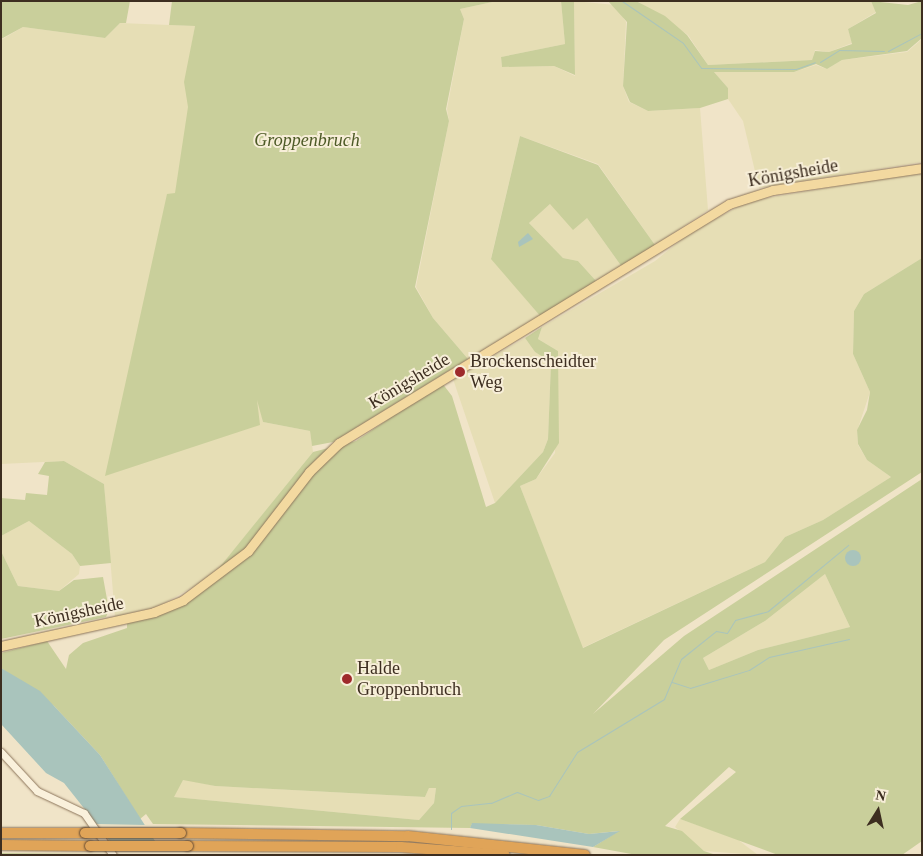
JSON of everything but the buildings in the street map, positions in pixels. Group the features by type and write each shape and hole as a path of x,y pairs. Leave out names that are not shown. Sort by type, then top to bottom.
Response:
{"highway":[{"path":"1,833 415,836 585,855"},
{"path":"1,845 401,847 505,855"}],"main road":[{"name":"Königsheide","path":"1,646 154,612 183,600 248,551 309,472 339,443 729,204 773,190 922,168"}],"street":[{"path":"1,752 37,791 84,814 114,855"}],"shaded area":[{"path":"497,1 561,1 565,44 501,57 502,67 554,66 575,76 574,1 615,5 626,22 623,86 629,102 648,111 700,108 708,210 655,245 598,164 520,136 491,258 541,317 468,359 433,318 416,287 449,121 447,109 464,19 460,9"},
{"path":"637,1 871,1 876,12 848,29 852,43 829,52 815,50 812,60 708,65 688,35"},
{"path":"120,23 195,26 188,66 212,388 259,400 263,422 310,431 313,452 214,575 154,609 115,617 104,484 64,461 1,464 1,40 23,27 105,38"},
{"path":"922,39 922,162 759,188 743,121 728,99 728,88 714,72 794,72 816,65 827,69 842,60 907,52"},
{"path":"922,172 922,258 864,294 854,311 853,354 870,392 857,431 858,445 867,460 891,477 823,520 785,537 765,562 582,648 520,486 536,479 555,453 558,351 538,339 542,327 655,261 691,232 749,201"},
{"path":"550,204 587,218 622,267 597,282 578,261 563,258 529,223"},
{"path":"525,338 535,352 551,361 548,439 543,452 495,503 453,379"},
{"path":"29,521 72,554 80,566 79,574 59,591 18,586 1,551 1,536"},
{"path":"825,574 850,627 758,650 709,670 703,658 765,621"},
{"path":"183,779 215,786 425,797 429,788 436,788 434,803 419,820 173,797"},
{"path":"680,819 737,839 758,855 704,851 675,827"}],"green space":[{"path":"1,1 130,1 126,23 120,23 105,38 23,27 1,39"},
{"name":"Groppenbruch","path":"172,1 497,1 460,9 464,19 446,109 449,121 415,287 433,318 468,359 333,442 312,446 310,431 263,422 257,400 260,425 105,476 167,194 175,193 188,107 184,82 195,26 169,25"},
{"path":"561,1 574,1 575,75 554,66 502,67 501,57 565,44"},
{"path":"608,1 636,1 665,16 687,35 708,65 812,60 815,51 829,52 852,44 848,29 876,13 871,1 908,5 922,1 922,38 907,51 842,60 827,69 816,64 794,72 714,72 728,88 728,99 700,108 648,111 630,102 623,86 627,22"},
{"path":"520,136 598,165 655,245 622,267 587,218 573,230 550,204 529,223 563,258 578,261 597,282 541,317 491,259"},
{"path":"922,258 922,472 664,640 593,714 684,636 922,479 922,841 902,855 778,855 680,819 736,772 729,767 665,826 682,831 704,851 716,855 637,855 593,847 619,831 589,834 536,825 472,824 470,828 153,824 146,814 140,819 100,755 54,706 1,668 1,653 47,641 66,669 69,655 83,643 127,628 127,620 202,589 313,452 356,441 442,383 452,396 486,507 495,503 543,452 548,439 551,362 535,352 525,338 542,327 538,339 558,351 559,443 536,479 520,486 583,648 765,562 785,537 823,520 891,477 867,460 858,444 857,430 867,410 870,392 853,354 854,311 864,294","holes":["825,574 850,627 758,650 709,670 703,658 765,621","183,780 215,786 425,797 429,788 436,788 434,803 419,820 174,797"]},
{"path":"64,461 104,484 111,563 80,566 72,554 29,521 1,536 1,498 25,500 26,493 47,495 49,476 38,474 45,462"},
{"path":"1,551 18,586 59,591 74,580 103,577 109,610 106,617 1,639"},
{"path":"1,853 107,854 108,855 1,855"}],"water":[{"path":"528,233 533,239 519,247 518,242"},
{"path":"850,550 856,550 861,555 859,564 850,566 845,561 845,555"},
{"path":"1,668 40,691 100,755 164,855 121,855 64,783 46,773 1,724"},
{"path":"472,823 536,825 589,834 620,831 593,847 470,828"}],"pier":[{"path":"96,824 146,825 155,838 106,838"},
{"path":"108,841 157,841 166,855 118,854"}],"waterway":[{"path":"622,1 683,43 701,68 796,69 815,62"},
{"path":"888,51 922,33"},
{"path":"820,62 839,50 884,51"},
{"path":"451,829 451,813 461,806 491,803 517,792 538,800 549,796 577,752 664,699 681,659 716,631 727,633 735,620 768,611 848,545"},
{"path":"672,682 690,688 749,670 769,657 849,639"}],"place":[{"name":"Brockenscheidter Weg","path":"460,372"},
{"name":"Halde Groppenbruch","path":"347,679"}]}
